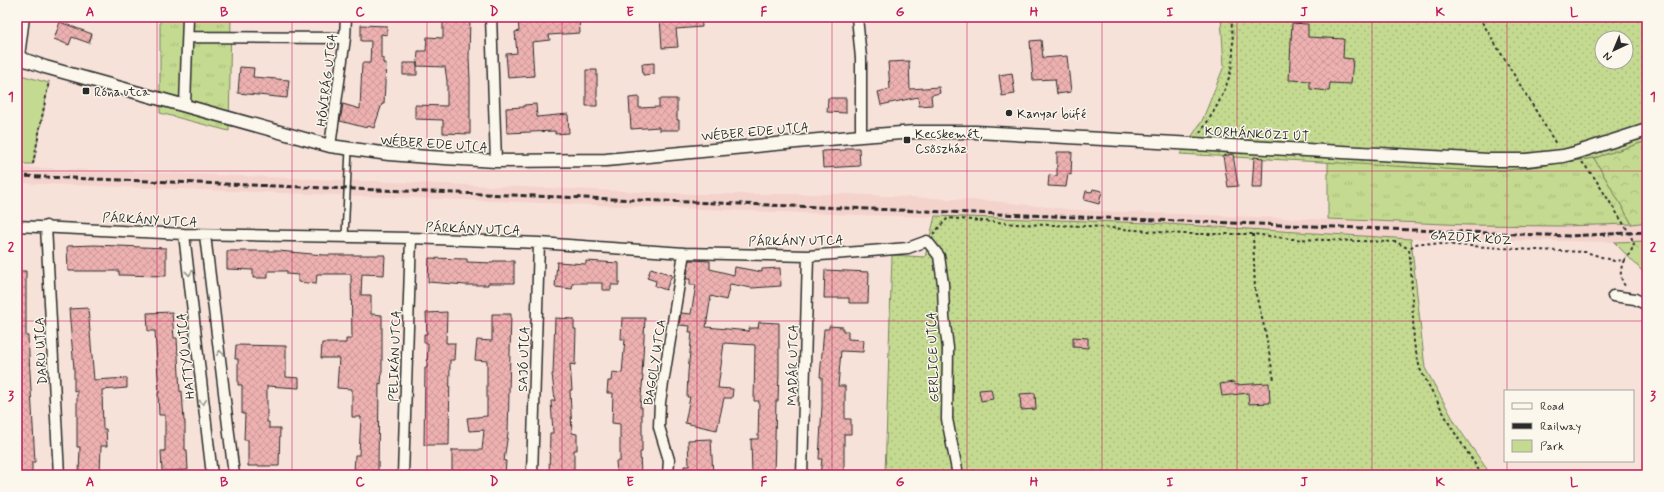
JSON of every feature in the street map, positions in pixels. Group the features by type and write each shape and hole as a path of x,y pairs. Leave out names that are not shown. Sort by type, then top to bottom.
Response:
{"street":[{"path":"18,57 24,17"},
{"path":"185,106 188,17"},
{"name":"HÓVIRÁG UTCA","path":"330,146 345,38 346,17"},
{"path":"491,17 496,161"},
{"path":"857,17 861,58 861,136"},
{"path":"188,37 345,38"},
{"name":"WÉBER EDE UTCA","path":"18,57 45,67 330,146 389,154 496,161 606,160 861,136"},
{"name":"KORHÁNKÖZI ÚT","path":"861,136 915,132 976,132 1488,160 1526,160 1569,155 1647,130"},
{"name":"PÁRKÁNY UTCA","path":"17,226 46,226 205,235 411,238 539,243 684,253 808,256 908,248 927,241"},
{"name":"DARU UTCA","path":"46,226 59,475"},
{"name":"HATTYÚ UTCA","path":"184,234 212,475"},
{"path":"205,235 234,475"},
{"name":"PELIKÁN UTCA","path":"403,475 411,238"},
{"name":"GERLICE UTCA","path":"927,241 939,256 943,284 944,318 948,348 947,418 958,475"},
{"name":"SAJÓ UTCA","path":"532,475 539,243"},
{"name":"BAGOLY UTCA","path":"668,475 669,460 659,427 660,402 684,253"},
{"name":"MADÁR UTCA","path":"802,475 808,256"},
{"path":"1612,296 1635,299 1647,305"}],"lane":[{"path":"345,237 349,149"}],"path":[{"path":"1192,144 1215,111 1229,75 1233,49 1231,17"},
{"path":"1479,17 1569,155 1594,177 1630,234 1634,244 1630,254 1624,260 1620,269 1623,284 1635,299"},
{"path":"32,164 49,83 45,67"},
{"path":"927,241 948,218 1017,224 1088,226 1182,234 1253,234 1292,239 1396,242 1409,249 1414,344 1420,369 1451,427 1482,475"},
{"path":"1253,234 1255,291 1265,330 1274,380"},
{"name":"GAZDIK KÖZ","path":"1409,249 1416,244 1423,243 1586,252 1614,261 1624,260"}],"shaded area":[{"path":"17,167 696,194 849,194 993,201 1076,210 1468,225 1632,224 1647,222 1647,241 1614,242 1411,239 1150,223 857,215 17,183"}],"green space":[{"path":"160,17 231,17 229,131 160,113"},
{"path":"1221,17 1647,17 1647,141 1594,158 1510,170 1463,170 1180,154 1202,121 1224,66"},
{"path":"17,74 49,83 33,164 17,164"},
{"path":"1647,141 1647,222 1632,224 1594,158"},
{"path":"1594,158 1632,224 1561,226 1468,225 1328,219 1328,161 1463,170 1510,170"},
{"path":"935,216 1150,223 1411,239 1425,368 1457,426 1491,475 885,475 892,255 925,257"},
{"path":"1647,241 1647,276 1614,242"}],"building":[{"path":"443,17 470,17 470,134 443,133 443,120 415,119 415,105 447,106 447,81 445,67 417,66 418,51 426,51 427,37 443,38"},
{"path":"534,17 534,23 563,19 563,17 579,17 580,33 549,35 550,40 532,42 534,76 508,78 506,54 517,53 515,32 519,31 518,19"},
{"path":"660,17 701,17 702,27 676,29 678,47 662,48"},
{"path":"60,22 92,34 89,43 72,37 69,45 54,39"},
{"path":"1292,23 1308,24 1308,37 1344,39 1343,58 1353,59 1351,84 1330,83 1329,91 1310,89 1310,81 1289,80"},
{"path":"361,25 387,26 387,35 381,34 381,58 383,58 383,63 386,63 384,104 382,104 374,128 368,126 367,128 340,121 343,104 360,109 362,63 370,63 371,41 361,41"},
{"path":"1041,40 1043,58 1067,56 1071,92 1057,94 1055,79 1033,80 1030,41"},
{"path":"909,61 910,89 939,87 940,93 931,95 932,105 919,106 918,97 881,105 878,92 890,89 888,62"},
{"path":"403,63 417,63 417,75 403,75"},
{"path":"654,63 654,74 643,75 642,64"},
{"path":"240,67 254,68 253,77 289,80 287,98 238,93"},
{"path":"586,70 597,70 597,106 586,106"},
{"path":"1012,73 1015,94 1002,96 999,75"},
{"path":"639,97 639,108 659,107 659,99 677,99 677,120 679,120 679,130 659,130 659,127 631,129 629,98"},
{"path":"828,98 846,98 846,113 827,112"},
{"path":"536,104 537,117 568,114 569,133 555,134 555,131 507,133 506,108 524,107 524,105"},
{"path":"846,148 859,148 860,166 823,168 822,151 846,150"},
{"path":"1057,152 1072,152 1071,175 1068,174 1066,187 1048,186 1049,175 1057,176"},
{"path":"1233,154 1238,186 1228,187 1223,156"},
{"path":"1254,157 1263,158 1262,188 1252,188"},
{"path":"1093,189 1102,191 1099,204 1084,200 1086,191 1092,192"},
{"path":"95,245 166,248 166,276 119,275 119,271 68,271 67,246"},
{"path":"227,251 278,251 324,255 385,255 384,275 362,274 361,295 371,295 371,314 382,315 382,371 381,384 379,383 378,471 354,471 355,455 359,455 361,417 352,417 352,389 337,388 339,358 321,358 322,343 346,343 346,339 352,339 351,274 317,274 316,284 298,282 298,275 287,274 287,271 268,271 268,278 253,278 253,270 227,269"},
{"path":"429,258 467,259 467,262 493,263 493,261 514,261 514,283 466,285 428,282"},
{"path":"690,260 710,261 710,269 734,275 735,267 762,272 762,269 780,268 781,286 752,288 730,284 726,300 711,296 706,327 749,331 749,328 758,328 759,322 779,323 779,373 778,401 776,401 774,475 752,475 751,439 758,439 759,401 754,401 755,345 724,343 718,388 733,389 732,398 724,398 717,430 685,423 690,397 687,397 692,332 689,332 690,326 679,325 681,313 691,314 696,285 690,285 690,279 686,279"},
{"path":"586,261 619,263 619,285 611,285 611,290 602,290 602,283 573,283 572,289 555,287 557,262 586,264"},
{"path":"651,268 672,275 666,290 655,286 656,281 647,278"},
{"path":"825,270 869,272 868,303 849,303 849,298 824,298"},
{"path":"17,271 26,271 26,336 28,336 35,462 32,462 32,475 17,475"},
{"path":"88,308 94,380 127,378 127,388 102,390 103,429 106,429 107,446 101,446 100,474 79,473 80,447 77,447 77,390 74,391 74,369 69,309"},
{"path":"172,312 174,338 177,338 180,392 182,391 185,421 185,450 187,450 188,470 162,471 161,451 165,451 165,415 159,415 155,331 148,331 147,313"},
{"path":"447,312 446,343 455,343 454,360 450,360 449,445 424,445 425,368 427,368 428,343 424,343 424,334 427,334 426,313"},
{"path":"492,314 511,314 508,433 504,461 506,461 505,475 481,474 481,472 452,473 452,450 482,450 484,430 469,431 467,418 487,416 487,361 475,360 477,340 492,341"},
{"path":"555,318 574,319 574,329 576,329 575,365 570,364 572,390 570,390 572,433 577,434 577,450 574,450 574,475 549,475 550,433 553,433 551,401 555,401 552,374"},
{"path":"622,318 645,318 643,376 640,407 642,407 642,452 640,452 641,475 617,475 616,461 620,461 620,424 612,423 613,393 607,393 608,381 611,381 612,372 622,373 625,339 621,339"},
{"path":"829,326 843,327 843,331 848,331 848,339 864,340 863,352 841,351 838,386 845,386 845,419 851,419 851,434 844,434 844,475 820,475 822,459 819,459 822,377 820,377 824,329 829,329"},
{"path":"1073,337 1088,338 1088,348 1073,347"},
{"path":"236,345 286,346 286,377 299,378 299,388 267,386 267,422 269,422 269,428 280,428 279,466 248,466 248,440 244,440 245,414 242,414 242,385 238,385 238,359 235,359"},
{"path":"1234,382 1235,385 1269,383 1270,403 1249,404 1248,393 1222,396 1220,384"},
{"path":"991,389 993,399 981,401 979,390"},
{"path":"1035,393 1036,409 1021,410 1020,394"},
{"path":"711,439 713,475 684,475 684,466 689,466 688,440"}],"railway":[{"path":"17,176 1569,236 1647,232"}],"place":[{"name":"Róna utca","path":"86,91"},
{"name":"Kanyar büfé","path":"1009,113"},
{"name":"Kecskemét, Csőszház","path":"907,140"}]}
